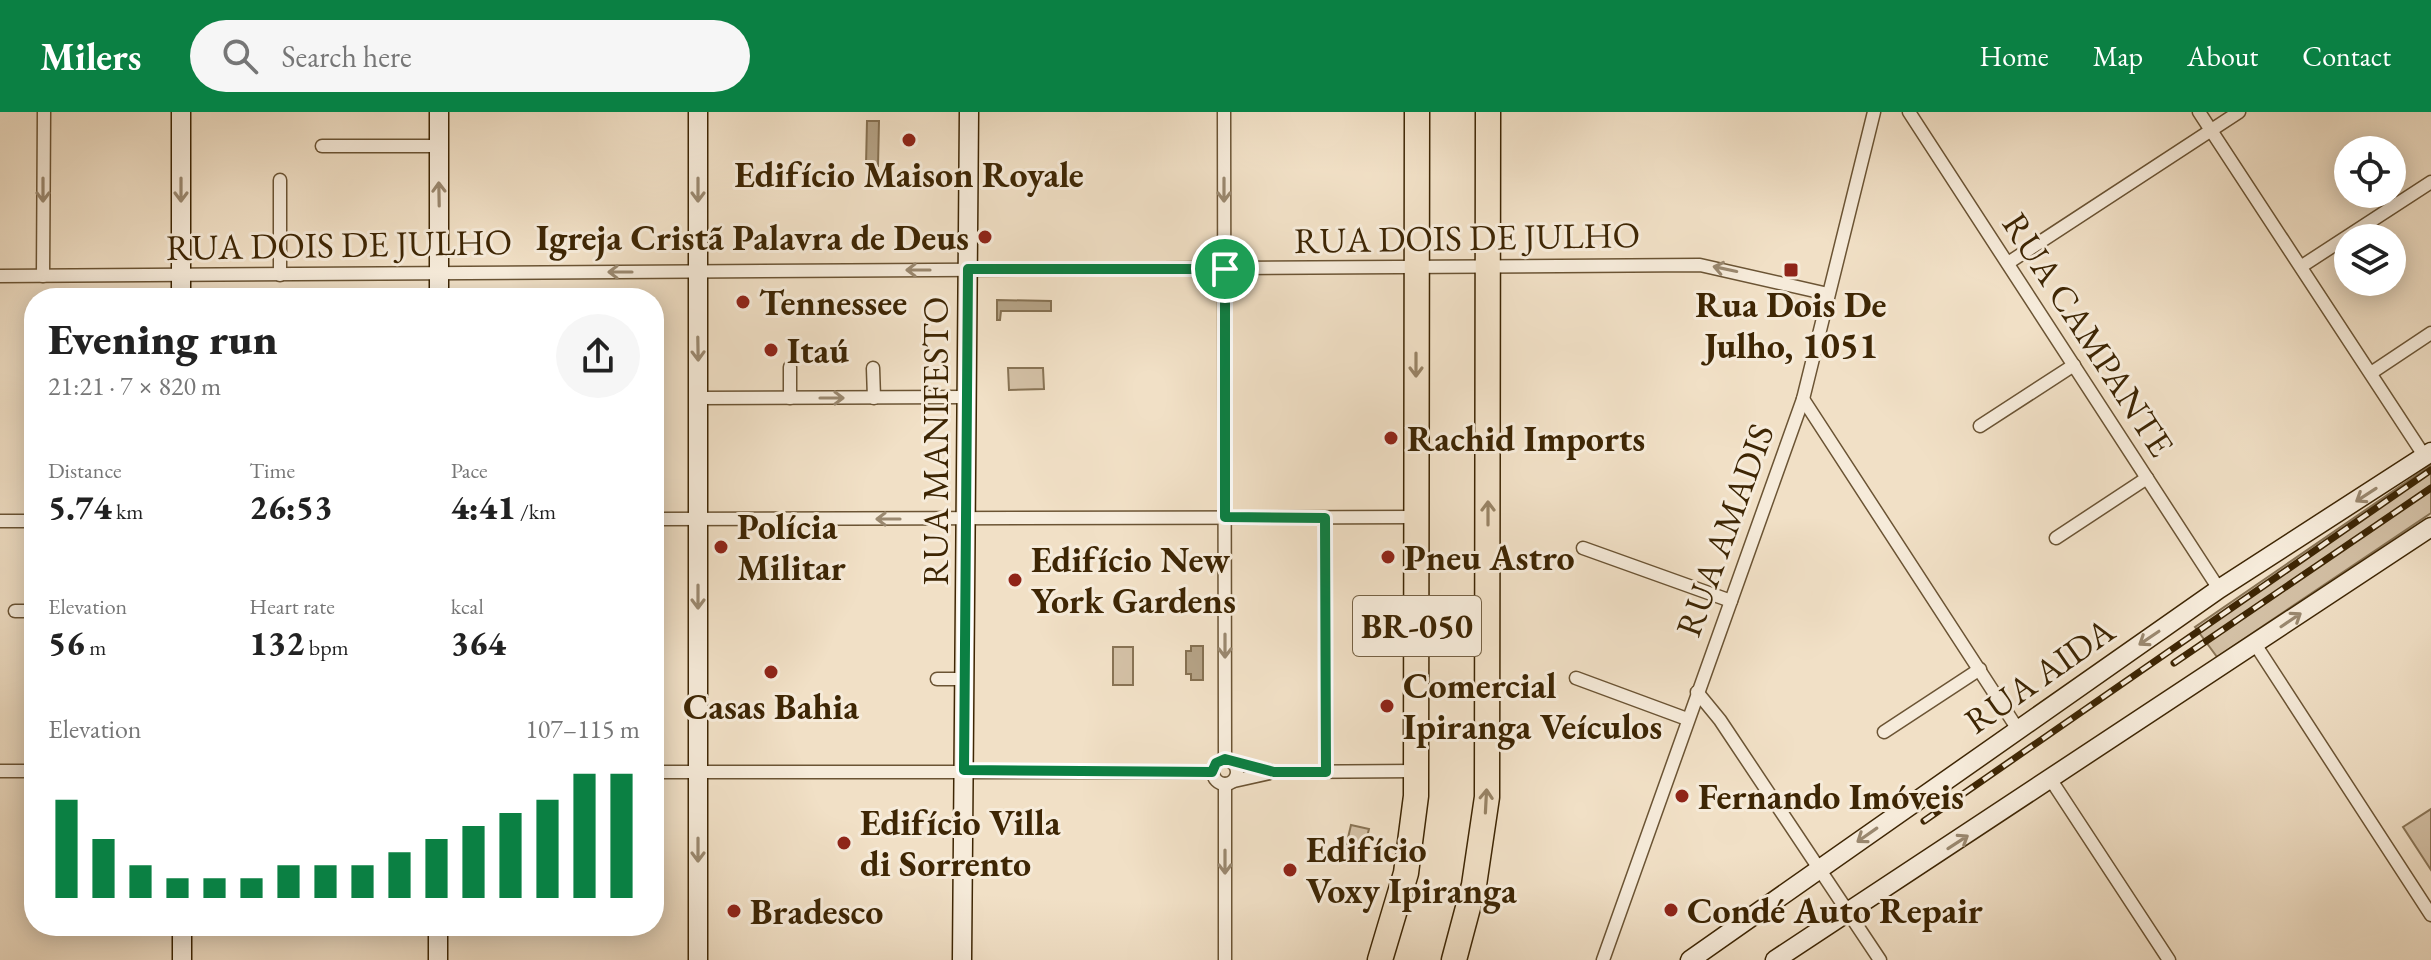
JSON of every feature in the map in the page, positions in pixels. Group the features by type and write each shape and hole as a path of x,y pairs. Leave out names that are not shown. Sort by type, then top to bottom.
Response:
{"highway":[{"name":"BR-050","path":"1380,960 1409,859 1417,771 1416,517 1425,268 1417,112"},
{"name":"BR-050","path":"1454,960 1474,885 1487,797 1479,268 1488,112"}],"street":[{"path":"43,276 44,112"},
{"path":"181,112 181,288"},
{"path":"439,112 439,288"},
{"path":"698,112 698,960"},
{"name":"RUA MANIFESTO","path":"962,960 969,112"},
{"path":"1224,112 1225,517 1230,761 1238,772 1230,783 1225,960"},
{"name":"RUA AMADIS","path":"1603,960 1803,399 1874,112"},
{"name":"RUA CAMPANTE","path":"1909,112 2219,589"},
{"path":"2199,112 2428,454"},
{"path":"2008,263 2239,112"},
{"path":"322,146 439,146"},
{"path":"280,180 280,275"},
{"path":"2302,266 2431,182"},
{"name":"RUA DOIS DE JULHO","path":"0,276 1700,265 1828,294"},
{"path":"2371,373 2431,333"},
{"path":"1980,426 2074,365"},
{"path":"790,367 790,398"},
{"path":"873,368 874,398"},
{"path":"698,398 967,397"},
{"path":"1803,399 2017,728"},
{"name":"RUA AIDA","path":"1690,960 2219,589 2428,454"},
{"path":"2056,538 2147,478"},
{"path":"664,519 1416,517"},
{"path":"1325,518 1326,772"},
{"path":"0,521 24,521"},
{"path":"1775,960 2431,527"},
{"path":"1583,548 1731,601"},
{"path":"15,611 24,611"},
{"path":"2255,644 2431,915"},
{"path":"1884,732 1980,669"},
{"path":"1576,678 1687,719"},
{"path":"937,679 965,679"},
{"path":"1697,692 1720,720 1880,960"},
{"path":"1274,772 1230,783 1214,778 1212,772 1216,763 1230,761 1274,772 1417,771"},
{"path":"0,771 24,771"},
{"path":"664,772 1212,772"},
{"path":"2051,780 2169,960"},
{"path":"182,936 182,960"},
{"path":"438,936 438,960"}],"shaded area":[{"path":"867,121 879,121 878,166 866,165"},
{"path":"997,300 1051,301 1051,311 1001,311 1000,320 997,320"},
{"path":"1008,368 1043,368 1044,389 1009,390"},
{"path":"2431,465 2431,513 2217,657 2195,627"},
{"path":"1191,646 1203,646 1203,680 1191,680 1191,674 1186,674 1186,651 1191,651"},
{"path":"1113,647 1133,647 1133,685 1113,685"},
{"path":"2431,809 2431,870 2403,827"},
{"path":"1351,825 1369,829 1360,864 1343,859"}],"railway":[{"path":"1924,821 2431,470"},
{"path":"2174,663 2431,488"}],"place":[{"name":"Edifício Maison Royale","path":"909,140"},
{"name":"Igreja Cristã Palavra de Deus","path":"985,237"},
{"name":"Rua Dois De Julho, 1051","path":"1791,270"},
{"name":"Tennessee","path":"743,302"},
{"name":"Itaú","path":"771,350"},
{"name":"Rachid Imports","path":"1391,438"},
{"name":"Polícia Militar","path":"721,547"},
{"name":"Pneu Astro","path":"1388,557"},
{"name":"Edifício New York Gardens","path":"1015,580"},
{"name":"Casas Bahia","path":"771,672"},
{"name":"Comercial Ipiranga Veículos","path":"1387,706"},
{"name":"Fernando Imóveis","path":"1682,796"},
{"name":"Edifício Villa di Sorrento","path":"844,843"},
{"name":"Edifício Voxy Ipiranga","path":"1290,870"},
{"name":"Condé Auto Repair","path":"1671,910"},
{"name":"Bradesco","path":"734,911"}],"route":[{"path":"968,269 1225,269 1225,517 1325,518 1326,772 1274,772 1225,759 1216,763 1212,772 964,770 968,269"}]}
